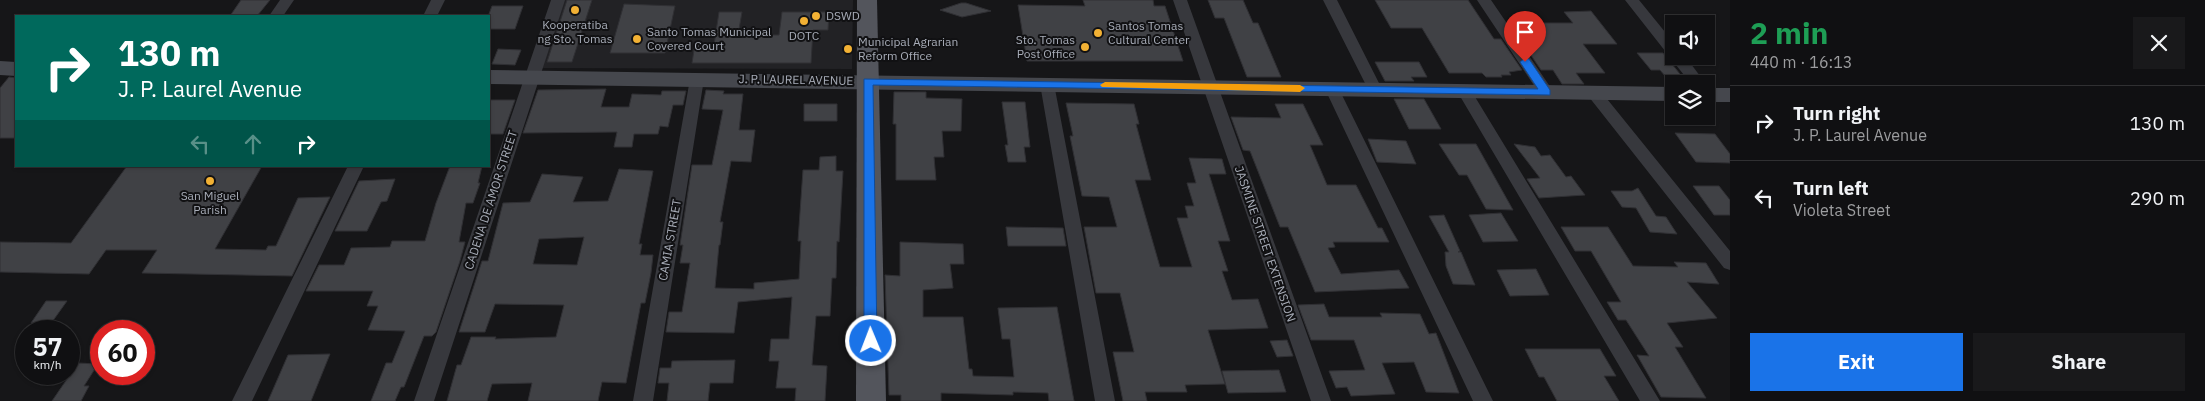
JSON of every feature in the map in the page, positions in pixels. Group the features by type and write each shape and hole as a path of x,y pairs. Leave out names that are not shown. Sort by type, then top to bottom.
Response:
{"main road":[{"path":"867,0 871,401"}],"street":[{"path":"277,15 287,0"},
{"path":"430,15 438,0"},
{"name":"CADENA DE AMOR STREET","path":"424,401 558,0"},
{"name":"JASMINE STREET EXTENSION","path":"1180,0 1321,401"},
{"path":"1330,0 1375,89"},
{"path":"1484,0 1546,92"},
{"path":"1632,0 1665,42"},
{"path":"1684,65 1692,75"},
{"path":"0,68 15,69"},
{"name":"J. P. LAUREL AVENUE","path":"490,77 1665,94"},
{"name":"CAMIA STREET","path":"643,401 697,79"},
{"path":"1047,84 1105,401"},
{"path":"1332,89 1483,401"},
{"path":"1464,91 1650,401"},
{"path":"1594,93 1730,263"},
{"path":"1715,93 1730,95"},
{"path":"242,401 356,167"}],"shaded area":[{"path":"564,0 853,0 852,69 540,68"}],"building":[{"path":"241,0 270,0 258,15 231,15"},
{"path":"567,0 592,0 572,62 547,62"},
{"name":"Santos Tomas Cultural Center","path":"1083,0 1153,0 1154,6 1165,6 1183,61 1027,61 1018,5 1085,6"},
{"path":"1208,0 1243,0 1253,23 1258,23 1281,77 1247,77 1224,18 1215,18"},
{"path":"1375,0 1468,0 1494,39 1501,39 1522,70 1509,72 1511,75 1501,75 1502,77 1486,77 1482,73 1449,73 1422,28 1391,28"},
{"path":"961,3 991,11 962,17 940,10"},
{"name":"Santo Tomas Municipal Covered Court","path":"624,4 675,6 665,53 610,53"},
{"path":"492,6 523,6 515,29 490,29 489,14"},
{"path":"1591,11 1617,44 1583,44 1605,73 1576,73 1584,84 1562,84 1553,70 1541,70 1520,39 1529,39 1519,23 1573,23 1564,12"},
{"path":"719,12 742,12 738,35 779,35 782,12 829,12 828,30 813,30 811,63 692,63 695,44 714,45"},
{"path":"498,49 521,50 515,65 492,64"},
{"path":"1637,53 1663,53 1665,55 1665,65 1673,65 1681,75 1665,76 1660,70 1651,70"},
{"path":"1375,62 1419,62 1427,77 1411,77 1414,81 1385,81"},
{"path":"9,77 15,78 15,138 0,138 0,88"},
{"path":"606,89 601,107 629,107 632,94 661,95 662,91 686,91 683,105 673,105 668,127 660,126 658,134 634,134 632,147 614,147 617,132 523,133 538,90"},
{"path":"706,90 724,91 723,94 743,94 739,130 755,130 751,162 731,161 720,222 723,222 715,288 754,289 754,283 799,279 801,241 798,241 803,170 819,170 820,157 836,156 836,171 843,171 836,278 832,278 830,316 816,316 812,365 827,366 825,401 795,401 796,388 776,388 779,361 769,361 771,339 789,339 792,297 738,302 734,333 666,332 669,312 682,312 690,263 680,263 683,245 680,245 692,165 712,165 723,110 702,109"},
{"path":"894,92 926,92 926,98 962,99 961,131 942,131 944,157 934,157 936,180 896,180 896,124 893,124"},
{"path":"1394,99 1424,99 1441,129 1409,129"},
{"path":"490,100 515,100 503,134 490,134"},
{"path":"1002,102 1025,102 1030,147 1024,147 1026,162 1008,162 1005,145 1008,145"},
{"path":"1066,103 1134,104 1139,124 1136,124 1151,180 1135,180 1160,267 1192,267 1177,218 1188,218 1185,206 1194,206 1187,183 1196,183 1189,158 1222,159 1226,174 1209,174 1230,241 1218,241 1228,271 1222,271 1232,300 1258,299 1268,328 1208,330 1225,384 1185,385 1187,392 1145,392 1147,401 1123,401 1113,352 1134,352 1120,293 1096,293 1084,227 1117,227 1109,197 1082,196 1070,136 1073,136"},
{"path":"804,104 837,104 837,121 804,121"},
{"path":"1275,104 1303,104 1323,145 1310,145 1327,185 1356,185 1378,228 1382,228 1389,242 1333,242 1335,247 1328,248 1341,274 1399,270 1409,288 1315,292 1288,227 1280,227 1250,151 1243,150 1231,117 1281,118"},
{"path":"1675,133 1715,134 1730,154 1730,163 1696,162"},
{"path":"1368,139 1406,141 1416,164 1377,162"},
{"path":"1439,144 1476,144 1513,210 1486,209 1467,175 1459,175"},
{"path":"1514,144 1535,147 1541,156 1550,155 1566,177 1571,176 1585,195 1539,198 1527,179 1540,178"},
{"path":"126,167 261,167 215,249 266,250 268,246 276,246 298,198 330,197 292,276 142,273 157,250 106,250 89,274 0,272 0,242 71,243"},
{"path":"450,167 482,167 478,183 480,183 473,203 466,203 459,242 465,242 436,332 432,336 424,336 404,387 401,387 395,401 371,401 386,363 392,363 405,331 368,330 378,306 367,306 373,291 306,291 319,265 344,265 351,248 390,247 392,241 425,241 436,203"},
{"path":"619,169 653,171 639,244 642,244 640,255 653,255 651,273 645,303 641,303 626,383 602,382 598,401 528,401 532,383 492,384 487,401 447,401 457,365 461,365 471,337 496,337 495,339 556,337 564,305 495,304 485,332 459,332 482,261 488,261 503,203 530,202 542,174 583,177 573,202 608,201","holes":["584,237 577,265 533,264 539,239"]},
{"path":"395,179 387,201 381,202 367,231 335,231 359,181"},
{"path":"1693,186 1719,186 1730,200 1730,215 1714,215"},
{"path":"1638,188 1656,216 1666,217 1677,234 1650,232 1636,208 1622,207 1611,191 1632,191"},
{"path":"1501,213 1518,241 1483,242 1469,215"},
{"path":"1444,215 1460,251 1458,252 1461,252 1475,285 1453,284 1446,266 1445,252 1449,252 1429,216"},
{"path":"1006,227 1063,228 1066,246 1008,246"},
{"path":"1561,227 1608,227 1633,266 1678,267 1674,262 1706,263 1719,284 1687,282 1717,318 1667,323 1683,347 1675,347 1706,398 1661,397 1637,355 1649,356 1626,320 1618,320 1607,302 1621,302 1591,251 1575,251"},
{"path":"900,242 963,244 964,264 950,264 953,288 923,290 923,317 963,317 969,369 972,369 973,376 1014,377 1010,339 1002,339 998,308 1057,307 1074,401 1049,401 1048,393 1013,392 1013,395 941,393 941,401 901,401 901,395 889,395 885,275 900,276"},
{"path":"1536,269 1549,295 1510,296 1497,270"},
{"path":"46,301 67,301 53,320 33,320"},
{"path":"1324,304 1329,317 1382,317 1380,313 1420,314 1429,334 1436,333 1459,393 1426,392 1414,362 1382,363 1395,394 1351,396 1347,387 1336,388 1329,371 1365,370 1354,340 1311,340 1298,305"},
{"path":"1287,340 1293,356 1277,357 1270,341"},
{"path":"1525,349 1600,349 1616,376 1604,376 1619,401 1557,401 1544,377 1539,377"},
{"path":"330,354 311,401 268,401 288,355"},
{"path":"735,360 733,383 710,383 708,401 667,401 669,383 658,383 660,368 671,368 672,361"},
{"path":"80,363 90,364 90,377 84,386 89,386 81,401 52,401 63,385 80,385"},
{"path":"1279,370 1286,392 1228,393 1222,371"}],"slow traffic":[{"path":"1105,85 1300,88"}],"place":[{"name":"Kooperatiba ng Sto. Tomas","path":"575,10"},
{"name":"DSWD","path":"816,16"},
{"name":"DOTC","path":"804,21"},
{"name":"Santos Tomas Cultural Center","path":"1098,33"},
{"name":"Santo Tomas Municipal Covered Court","path":"637,39"},
{"name":"Sto. Tomas Post Office","path":"1085,47"},
{"name":"Municipal Agrarian Reform Office","path":"848,49"},
{"name":"San Miguel Parish","path":"210,181"}],"route":[{"path":"871,341 868,81 1546,92 1525,62"}]}
